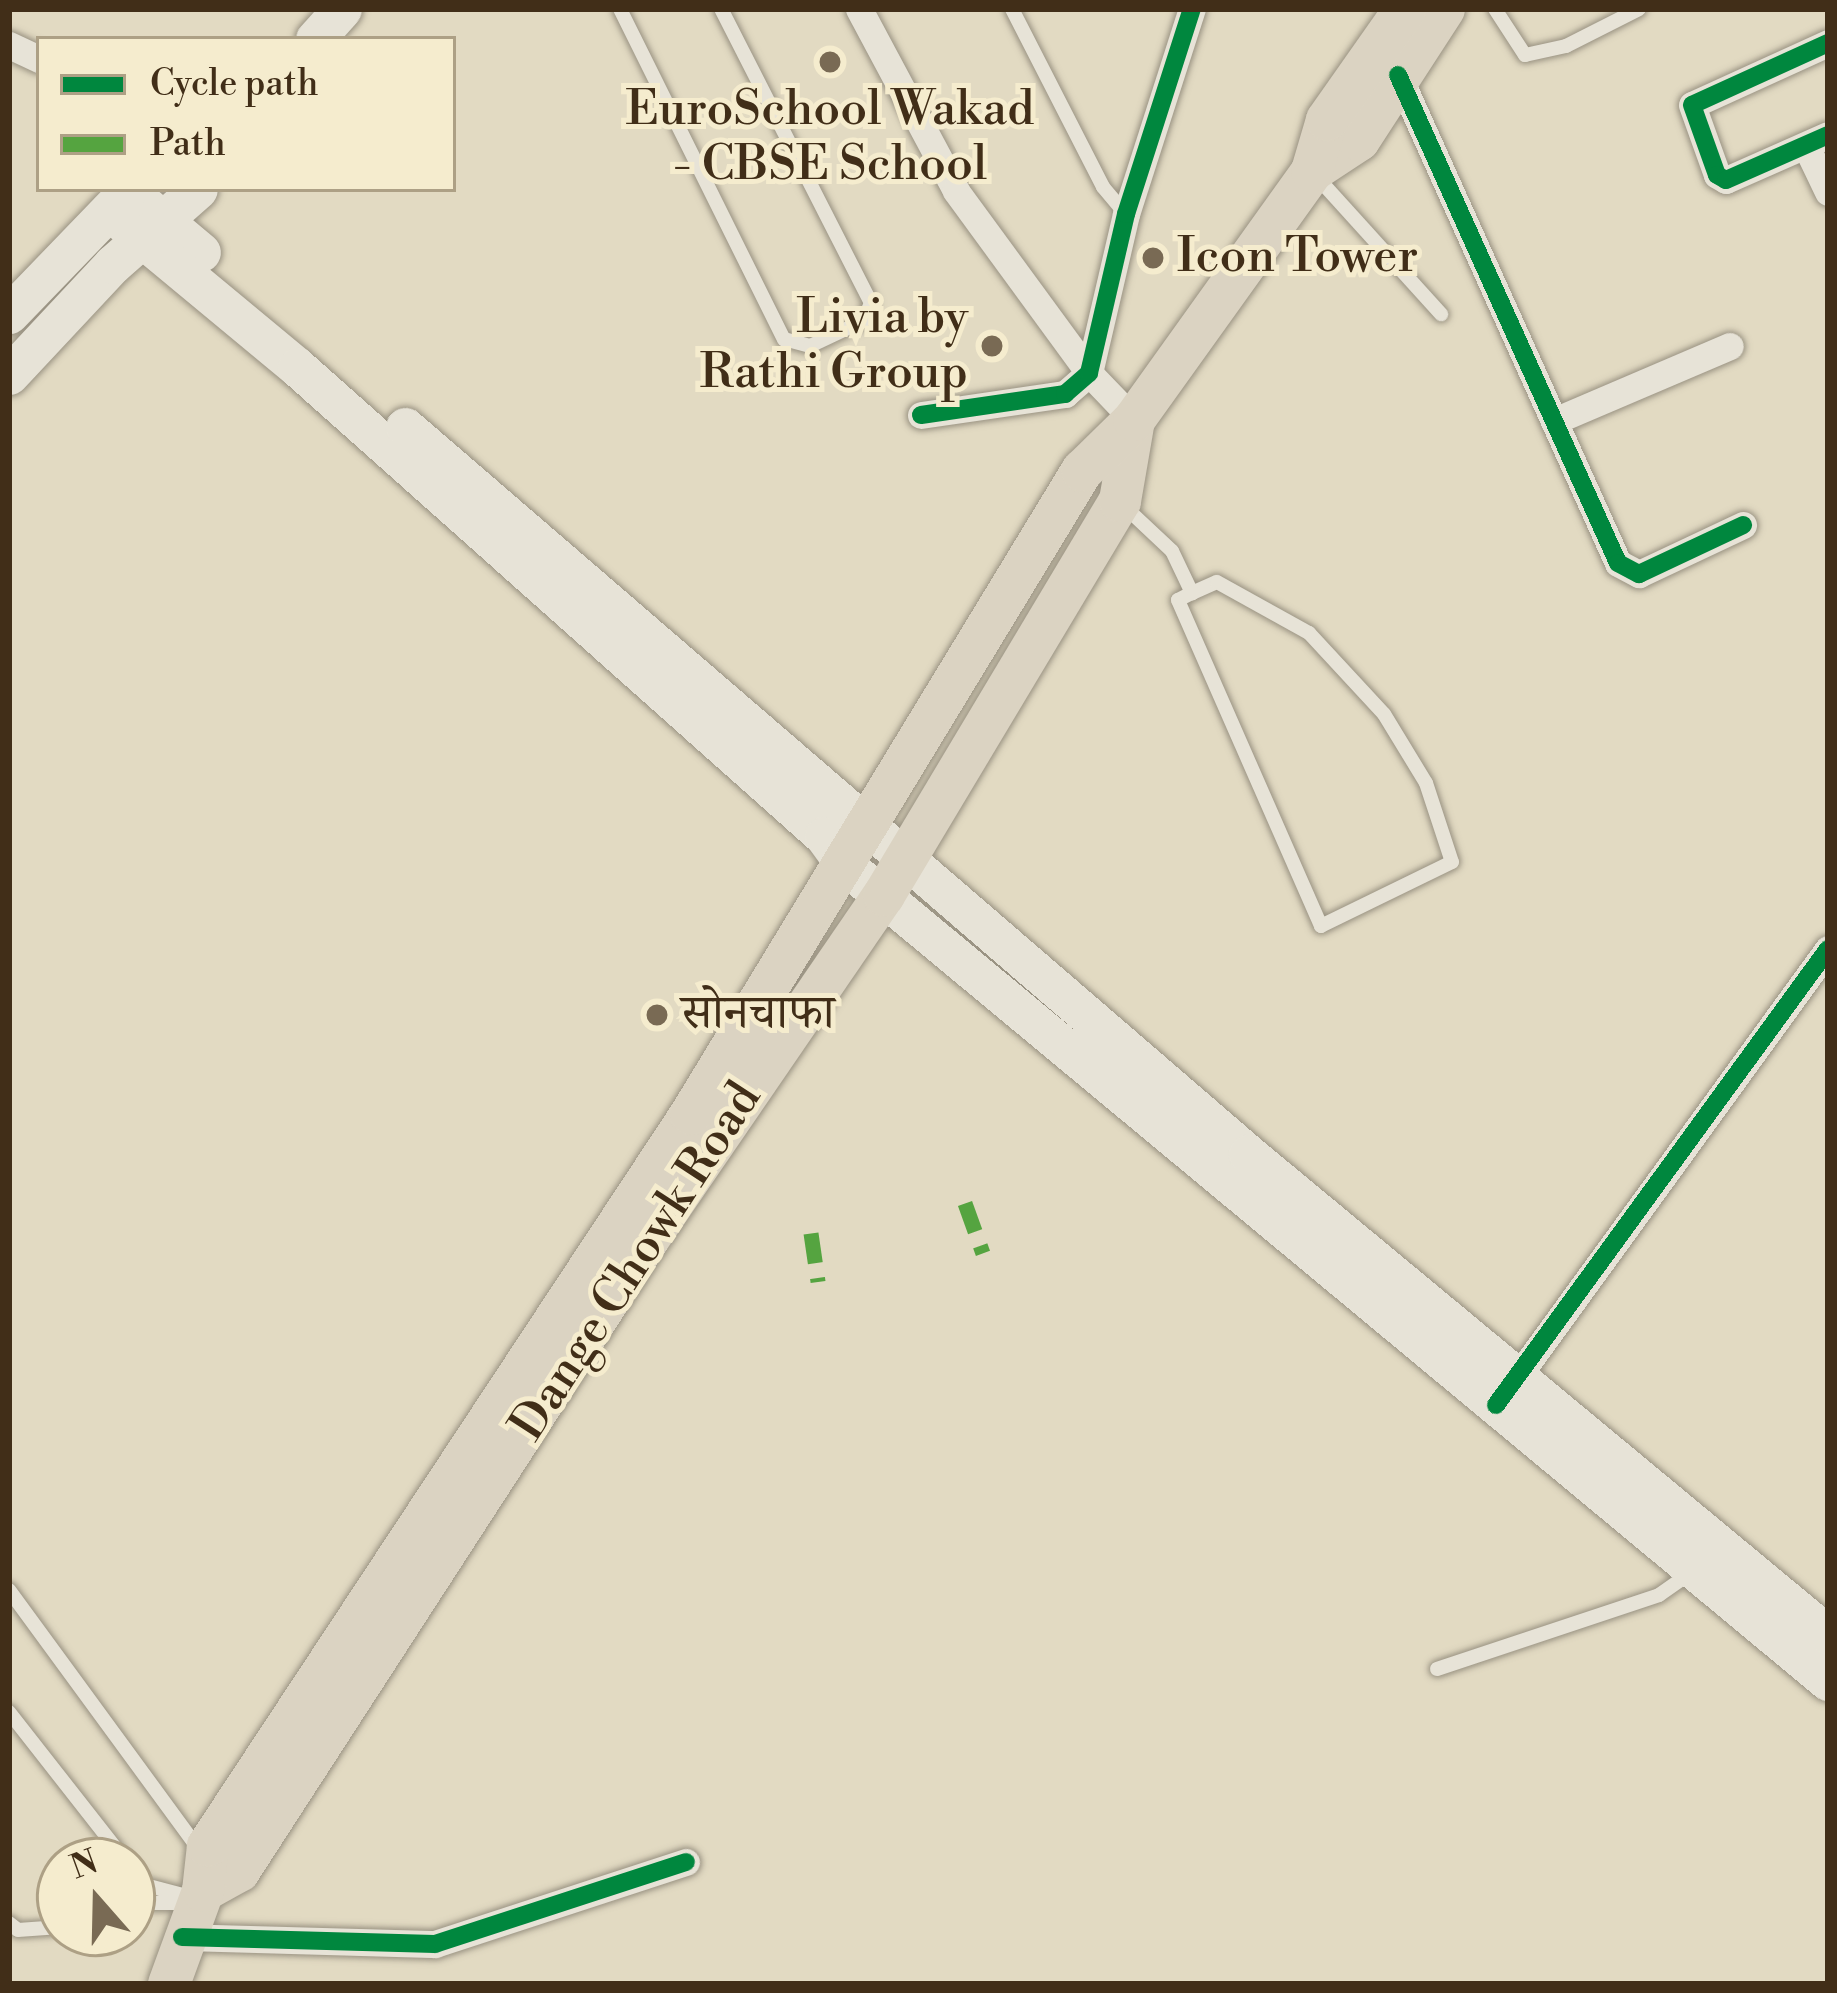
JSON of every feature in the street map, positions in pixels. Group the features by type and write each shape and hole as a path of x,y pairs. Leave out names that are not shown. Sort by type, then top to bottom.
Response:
{"main road":[{"name":"Dange Chowk Road","path":"197,1900 239,1871 1082,470 1134,420 1312,171 1328,120 1405,9"},
{"name":"Dange Chowk Road","path":"1312,171 1358,140 1444,9"},
{"path":"9,375 152,227 194,192"},
{"path":"9,314 122,197 807,820 845,865 1237,1168 1507,1391 1828,1635"},
{"path":"152,227 869,826 1237,1168"},
{"name":"Dange Chowk Road","path":"464,1492 884,895 1120,501 1134,420"},
{"path":"1507,1391 1694,1570 1828,1681"},
{"path":"170,1984 197,1900"}],"street":[{"path":"859,9 956,191 1089,373 1134,420"},
{"path":"921,415 1065,394 1089,373 1126,214 1192,9"},
{"path":"1828,43 1692,105 1718,176 1726,180 1817,141 1828,192"},
{"path":"1398,75 1554,422 1630,573 1743,525"},
{"path":"1554,422 1730,346"},
{"path":"1507,1391 1828,949"},
{"path":"197,1900 435,1944 686,1862"}],"lane":[{"path":"620,9 784,339 810,346 863,322 871,303 721,9"},
{"path":"1012,9 1103,187 1126,214"},
{"path":"1495,9 1525,55 1566,46 1639,9"},
{"path":"1312,171 1441,314"},
{"path":"1120,501 1172,551 1192,592"},
{"path":"1217,582 1309,633 1384,714 1426,784 1452,862 1321,926 1178,600 1192,592 1217,582"},
{"path":"1437,1670 1659,1594 1694,1570"},
{"path":"9,1590 197,1900"},
{"path":"9,1712 107,1837"},
{"path":"156,1889 197,1900"},
{"path":"156,1902 197,1900"}],"marked path":[{"path":"965,1203 983,1253"},
{"path":"811,1233 818,1281"}],"cycle path":[{"path":"921,415 1065,394 1089,373 1126,214 1192,9"},
{"path":"1828,43 1692,105 1717,175 1726,180 1828,135"},
{"path":"1398,75 1618,563 1639,574 1743,525"},
{"path":"1496,1405 1828,949"},
{"path":"182,1937 435,1944 686,1862"}],"place":[{"name":"EuroSchool Wakad - CBSE School","path":"830,62"},
{"name":"Icon Tower","path":"1153,258"},
{"name":"Livia by Rathi Group","path":"992,346"},
{"name":"सोनचाफा","path":"657,1015"}]}
